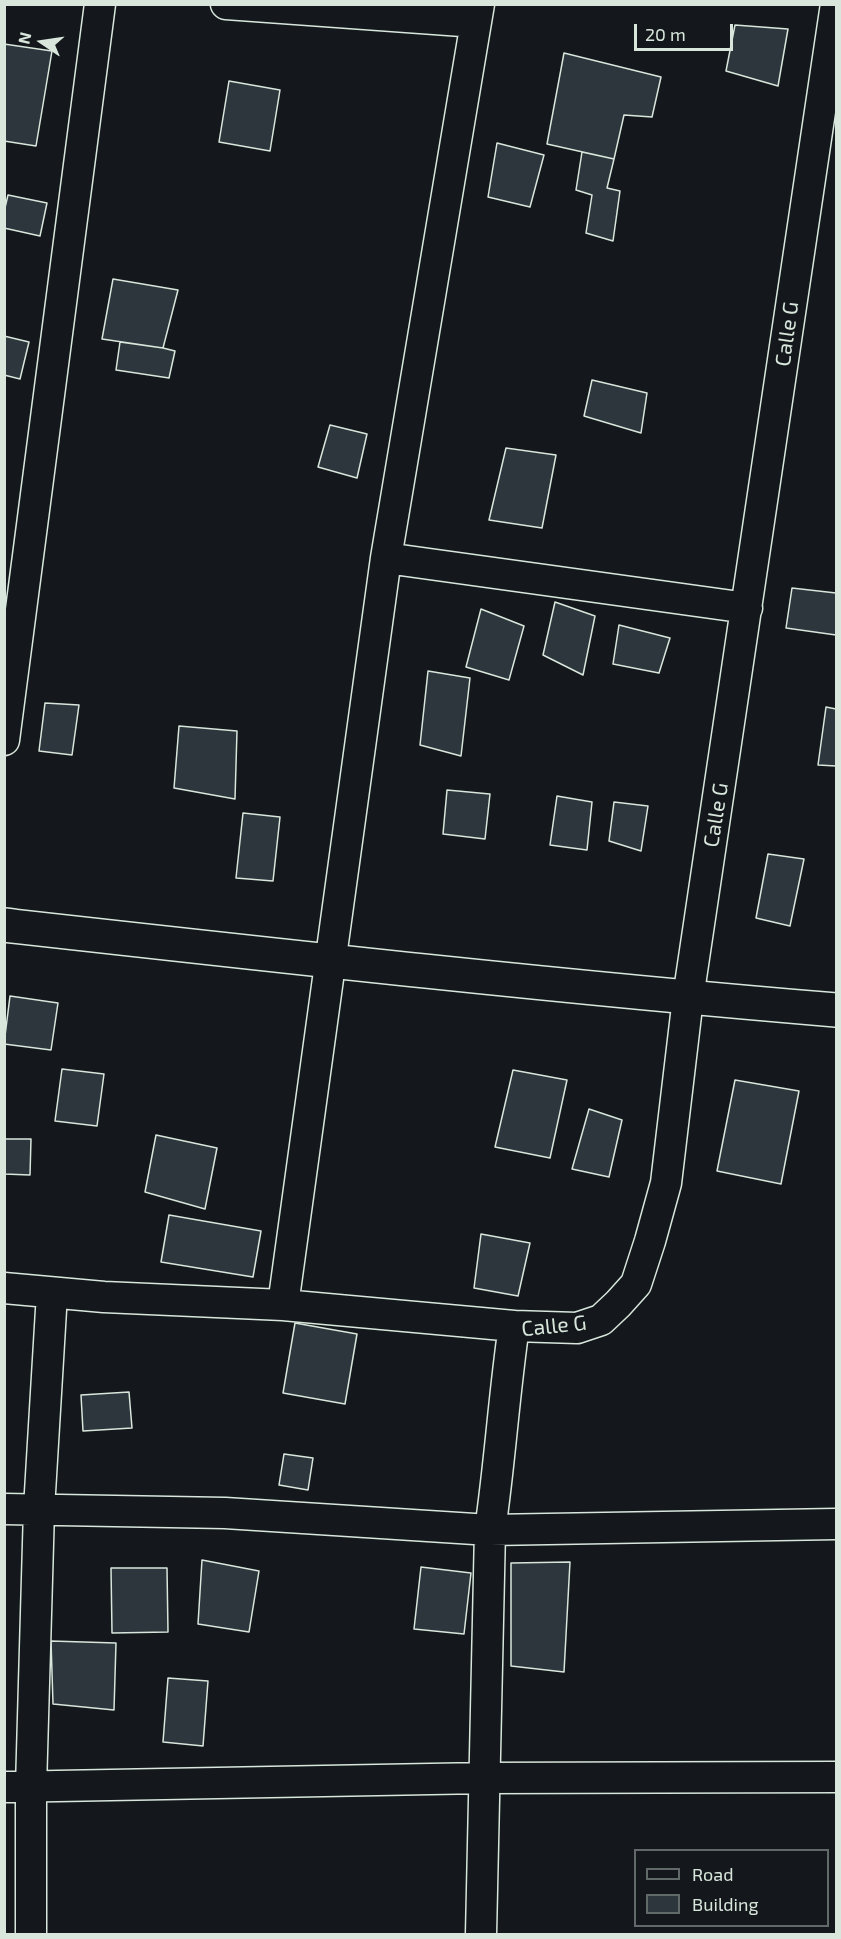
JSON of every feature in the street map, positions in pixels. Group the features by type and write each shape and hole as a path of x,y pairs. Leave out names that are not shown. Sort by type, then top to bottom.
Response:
{"street":[{"path":"4,740 100,4"},
{"path":"226,4 478,13 386,558 283,1305"},
{"name":"Calle G","path":"482,1935 490,1530 514,1326 577,1328 601,1320 618,1305 636,1284 666,1183 688,998 832,67 836,4"},
{"path":"386,558 747,608"},
{"path":"4,925 688,998 837,1010"},
{"path":"4,1288 104,1297 283,1305 514,1326"},
{"path":"31,1935 18,1787 39,1509 52,1293"},
{"path":"4,1509 225,1513 490,1530 837,1524"},
{"path":"18,1787 484,1778 837,1777"}],"building":[{"path":"735,25 788,29 778,86 726,71"},
{"path":"4,44 52,51 36,146 4,141"},
{"path":"564,53 661,77 652,117 624,115 614,159 547,144"},
{"path":"229,81 280,90 270,151 219,142"},
{"path":"497,143 544,155 530,207 488,197"},
{"path":"582,152 614,159 607,188 620,191 613,241 586,233 592,195 576,190"},
{"path":"8,195 47,203 40,236 4,228 4,212"},
{"path":"113,279 178,290 163,348 102,339"},
{"path":"4,336 29,342 20,379 4,375"},
{"path":"120,342 175,351 169,378 116,370"},
{"path":"592,380 647,393 641,433 584,416"},
{"path":"330,425 367,434 357,478 318,467"},
{"path":"506,448 556,455 542,528 489,520"},
{"path":"792,588 836,593 836,635 786,628"},
{"path":"555,602 595,616 583,675 543,655"},
{"path":"481,609 524,626 509,680 466,667"},
{"path":"619,625 670,638 659,673 613,664"},
{"path":"428,671 470,678 461,756 420,745"},
{"path":"45,703 79,705 72,755 39,751"},
{"path":"826,707 836,709 836,766 818,765"},
{"path":"179,726 237,731 235,799 174,788"},
{"path":"447,790 490,794 485,839 443,834"},
{"path":"557,796 592,802 587,850 550,845"},
{"path":"614,802 648,806 641,851 609,841"},
{"path":"243,813 280,817 273,881 236,878"},
{"path":"768,854 804,859 790,926 756,918"},
{"path":"10,996 58,1003 51,1050 4,1044"},
{"path":"62,1069 104,1074 97,1126 55,1121"},
{"path":"513,1070 567,1080 550,1158 495,1147"},
{"path":"735,1080 799,1091 781,1184 717,1171"},
{"path":"589,1109 622,1120 609,1177 572,1169"},
{"path":"156,1135 217,1148 205,1209 145,1192"},
{"path":"4,1139 31,1139 30,1175 4,1174"},
{"path":"169,1215 261,1231 253,1277 161,1262"},
{"path":"481,1234 530,1243 518,1296 474,1288"},
{"path":"295,1323 357,1334 345,1404 283,1393"},
{"path":"129,1392 132,1428 83,1431 81,1395"},
{"path":"284,1454 313,1458 308,1490 279,1485"},
{"path":"202,1560 259,1571 249,1632 198,1624"},
{"path":"570,1562 564,1672 511,1666 511,1563"},
{"path":"421,1567 471,1573 464,1634 414,1629"},
{"path":"111,1568 167,1568 168,1632 112,1633"},
{"path":"51,1641 116,1643 114,1710 53,1704"},
{"path":"168,1678 208,1681 203,1746 163,1742"}]}
